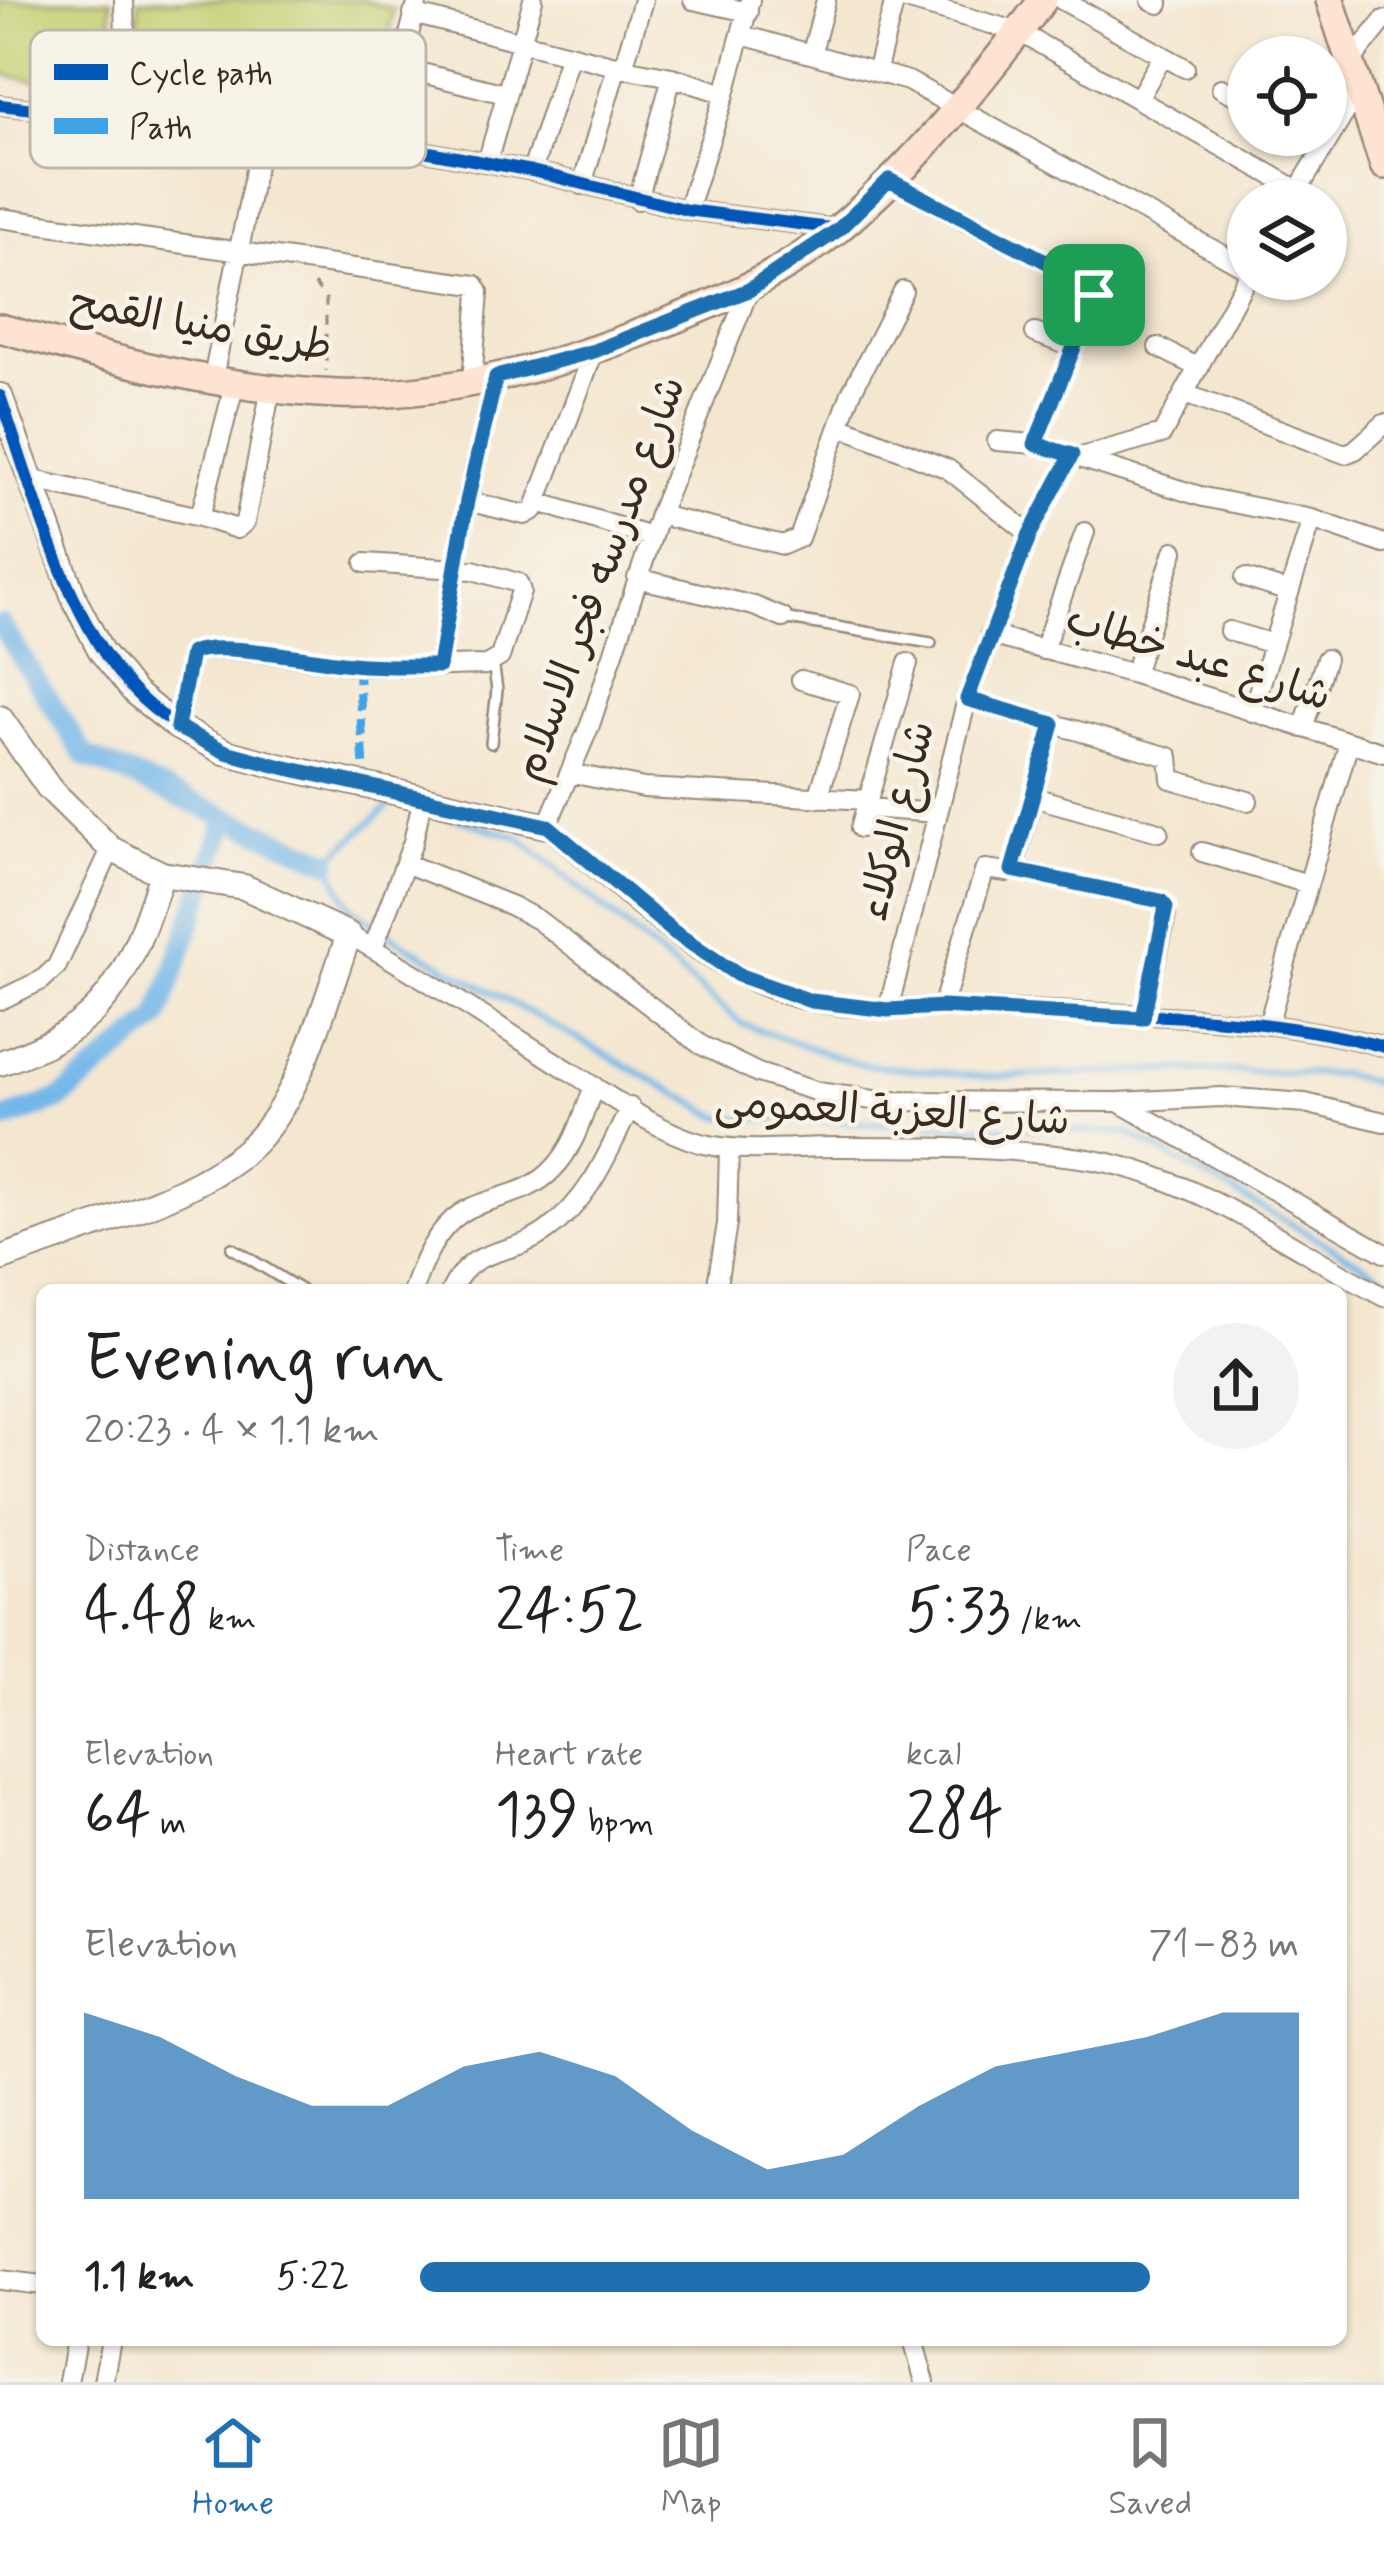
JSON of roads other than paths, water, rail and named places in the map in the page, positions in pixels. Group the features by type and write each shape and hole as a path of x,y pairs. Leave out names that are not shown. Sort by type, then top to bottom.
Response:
{"main road":[{"name":"طريق منيا القمح","path":"0,328 224,381 324,392 484,380 594,351 749,290 838,230 958,108 1043,0"},
{"path":"1329,0 1384,165"}],"street":[{"path":"124,0 125,30"},
{"path":"487,163 532,0"},
{"path":"582,185 644,0"},
{"path":"688,210 749,6 693,0"},
{"path":"812,52 826,0"},
{"path":"877,69 895,0"},
{"path":"906,0 1019,32 1269,180"},
{"path":"1062,0 1185,68"},
{"path":"416,7 520,41 725,94"},
{"path":"1347,88 1384,20"},
{"path":"742,35 908,81 1227,261"},
{"path":"532,171 570,54"},
{"path":"1138,99 1163,56"},
{"path":"426,74 505,94"},
{"path":"638,200 672,77"},
{"path":"1221,88 1227,91"},
{"path":"0,105 30,109"},
{"path":"426,151 532,171 688,210 838,230"},
{"path":"200,517 256,168"},
{"path":"889,180 1091,286 1093,300 1035,444"},
{"path":"0,218 475,285 484,380 439,666"},
{"name":"شارع مدرسه فجر الاسلام","path":"548,826 608,676 659,514 749,290"},
{"path":"659,514 782,545 799,538 851,393 903,290"},
{"path":"1076,456 1155,439 1167,427 1234,300"},
{"path":"1035,333 1074,347"},
{"path":"1158,347 1199,368"},
{"path":"467,501 525,515 538,502 594,351"},
{"path":"29,479 237,529 242,526 271,388"},
{"path":"1185,394 1345,454 1384,424"},
{"path":"0,396 76,603 101,651 135,693 177,727 226,752 548,826 674,932 738,975 811,1001 888,1010 942,1007 1268,1025 1383,1045"},
{"path":"840,426 948,470 1030,534"},
{"path":"997,441 1035,444 1204,497 1312,519 1384,544"},
{"name":"شارع الوكلاء","path":"888,1010 967,699 1030,534 1076,456"},
{"path":"538,502 651,537"},
{"path":"1252,712 1312,519"},
{"path":"1043,650 1085,532"},
{"path":"1134,674 1174,551"},
{"path":"177,727 191,653 196,649 228,648 358,665 439,666 493,662 504,650 521,586 490,573 364,563"},
{"path":"637,578 754,606 783,618"},
{"path":"1245,578 1289,592"},
{"path":"1229,631 1273,644"},
{"name":"شارع عبد خطاب","path":"990,635 1134,674 1384,753"},
{"path":"1303,728 1326,659"},
{"path":"865,812 908,663"},
{"path":"801,680 850,694 818,798"},
{"path":"967,699 1169,758 1171,779 1248,801"},
{"path":"0,718 49,788 111,849 162,874 244,886 349,935 295,1079 260,1137 207,1181 0,1259"},
{"path":"1012,870 1053,724"},
{"path":"1268,1025 1349,742"},
{"path":"570,773 644,788 818,798 865,812 937,813"},
{"path":"374,945 405,863 423,796"},
{"path":"1033,797 1159,832"},
{"path":"0,1000 42,980 57,966 111,849"},
{"path":"1202,852 1308,884"},
{"path":"405,863 538,920 701,1045 758,1073 818,1092 880,1101 1118,1102 1221,1096 1305,1103 1384,1122"},
{"path":"942,1007 986,868 1161,901 1166,915 1143,1018"},
{"path":"0,1063 63,1037 109,997 126,969 162,874"},
{"name":"شارع العزبة العمومى","path":"349,935 374,945 674,1133 729,1148 1046,1154 1119,1165 1154,1175 1262,1227 1384,1298"},
{"path":"416,1284 436,1238 454,1219 471,1208 534,1186 554,1168 570,1147 594,1087"},
{"path":"1118,1102 1384,1253"},
{"path":"455,1284 468,1263 541,1235 574,1208 597,1176 630,1107"},
{"path":"717,1284 727,1224 729,1148"},
{"path":"0,2280 36,2284"},
{"path":"68,2382 75,2346"},
{"path":"104,2382 110,2346"},
{"path":"915,2346 925,2382"}],"lane":[{"path":"783,618 931,643"},
{"path":"491,743 497,690 493,662"},
{"path":"232,1248 291,1284"}],"waterway":[{"path":"0,624 85,756 328,861"},
{"path":"394,801 328,861 351,908 404,944 720,1117 1128,1133 1384,1276"},
{"path":"436,813 518,837 742,1024 858,1064 986,1077 1182,1070 1342,1074 1384,1085"},
{"path":"0,1121 61,1099 158,1019 227,818"}]}
